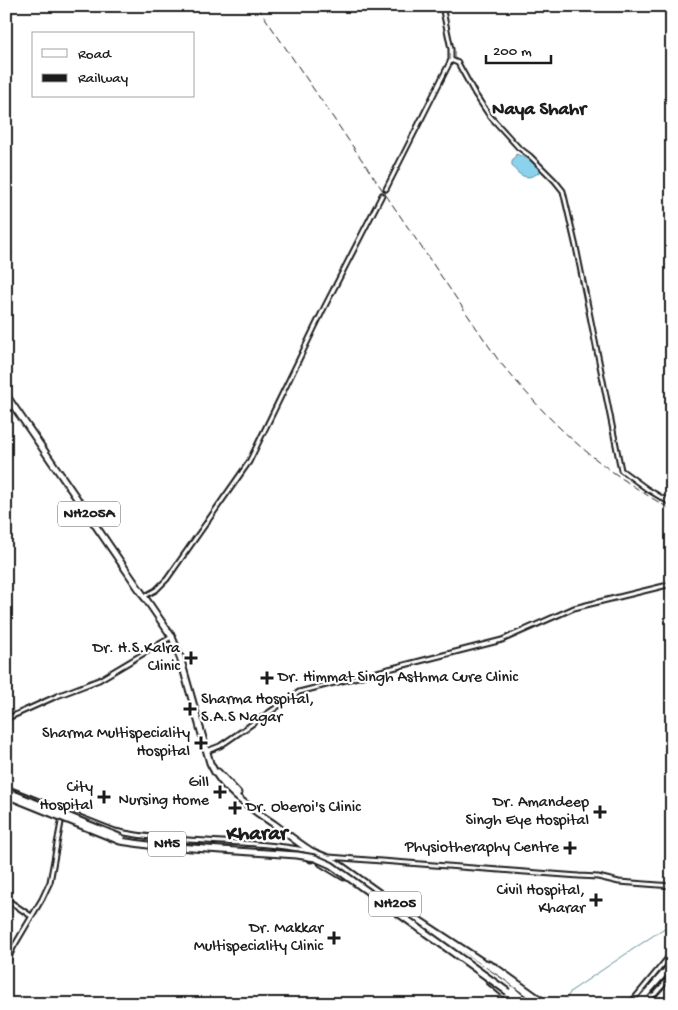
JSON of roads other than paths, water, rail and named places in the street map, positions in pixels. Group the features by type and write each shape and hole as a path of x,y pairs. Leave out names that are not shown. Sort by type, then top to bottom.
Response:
{"highway":[{"name":"NH205A","path":"6,391 145,597"},
{"name":"NH205A","path":"6,395 173,636 181,652 214,770 227,788 248,806 300,847 313,852"},
{"name":"NH205A","path":"208,751 218,773 233,788 258,810 313,852"},
{"name":"NH5","path":"6,793 120,838 150,843 204,845 316,855 335,865 481,967 529,1004"},
{"name":"NH5","path":"6,793 120,841 148,845 297,855 322,860 508,992 522,1004"},
{"name":"NH205","path":"313,852 326,857 546,1003"},
{"path":"310,859 313,852"},
{"name":"NH205","path":"310,859 342,875 474,969 516,1004"},
{"path":"638,1002 672,964"},
{"path":"481,967 538,1004"},
{"path":"638,1002 672,969"}],"street":[{"path":"386,188 451,60 451,49 442,6"},
{"path":"451,60 459,64 474,94 489,115 518,147 530,156 562,190 576,247 621,470 672,504"},
{"path":"145,597 156,590 166,579 248,466 325,306 382,195"},
{"path":"6,230 9,254 6,257"},
{"path":"208,751 220,746 299,692 502,640 574,608 672,584"},
{"path":"6,719 57,696 100,680 126,662 173,636"},
{"path":"6,793 127,834 300,847"},
{"path":"6,793 61,819 126,844 310,859"},
{"path":"6,964 50,882 61,819 66,812"},
{"path":"203,851 204,840"},
{"path":"321,863 326,857 598,877 619,882 672,886"},
{"path":"6,899 31,916"},
{"path":"638,1002 672,953"},
{"path":"638,1002 655,994 672,975"}],"water":[{"path":"516,154 534,162 540,168 540,172 528,177 517,172 512,165"}],"waterway":[{"path":"563,1004 571,991 672,923"}],"railway":[{"path":"257,6 499,361 545,413 589,454 621,478 672,510"}],"place":[{"name":"Dr. H.S.Kalra Clinic","path":"191,658"},
{"name":"Dr. Himmat Singh Asthma Cure Clinic","path":"267,678"},
{"name":"Sharma Hospital, S.A.S Nagar","path":"190,709"},
{"name":"Sharma Multispeciality Hospital","path":"201,743"},
{"name":"Gill Nursing Home","path":"220,792"},
{"name":"City Hospital","path":"104,797"},
{"name":"Dr. Oberoi's Clinic","path":"235,808"},
{"name":"Dr. Amandeep Singh Eye Hospital","path":"600,812"},
{"name":"Physiotheraphy Centre","path":"570,848"},
{"name":"Civil Hospital, Kharar","path":"596,900"},
{"name":"Dr. Makkar Multispeciality Clinic","path":"334,938"}],"district":[{"name":"Naya Shahr","path":"539,110"},
{"name":"Kharar","path":"257,835"}]}
